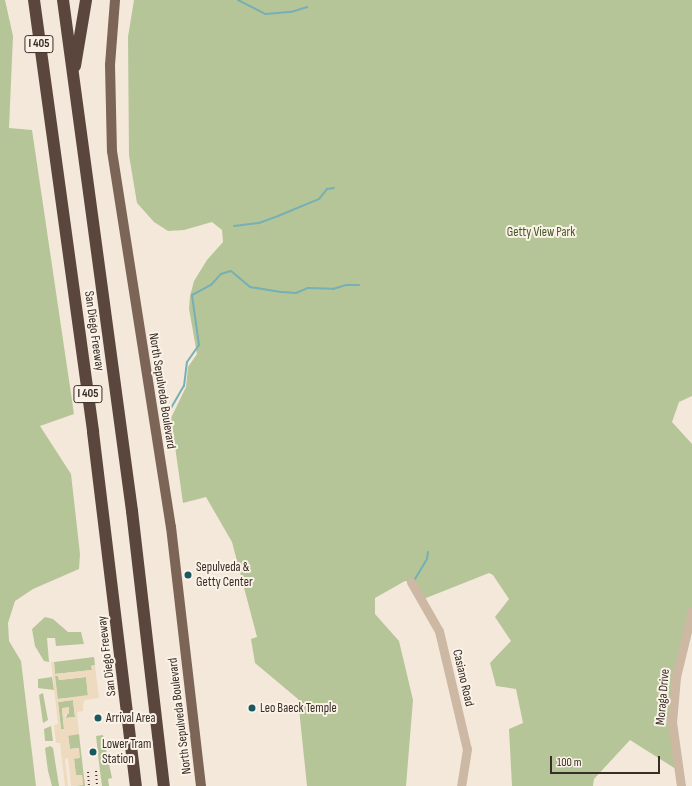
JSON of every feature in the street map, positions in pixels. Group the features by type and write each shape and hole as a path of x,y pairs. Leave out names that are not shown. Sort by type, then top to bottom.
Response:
{"highway":[{"path":"26,0 45,88"},
{"name":"San Diego Freeway","path":"34,0 120,640 136,786"},
{"name":"San Diego Freeway","path":"63,0 142,596 164,786"},
{"path":"72,77 86,0"}],"main road":[{"name":"North Sepulveda Boulevard","path":"116,0 109,80 112,151 172,533 201,786"}],"street":[{"name":"Casiano Road","path":"411,582 439,631 466,749 461,786"},
{"name":"Moraga Drive","path":"680,786 672,722 676,677 692,611"}],"green space":[{"path":"0,0 5,0 13,36 9,128 32,130 74,414 40,426 71,474 80,554 79,569 33,589 15,601 8,623 9,641 21,661 36,786 0,786"},
{"name":"Getty View Park","path":"134,0 692,0 692,396 679,402 672,422 692,444 692,611 672,722 679,771 630,740 594,779 593,786 512,786 509,729 523,723 516,689 496,686 490,663 511,641 495,617 509,599 493,575 489,573 421,600 409,582 405,581 375,598 375,614 399,641 413,700 406,786 307,786 298,699 255,663 251,639 257,637 232,542 206,497 183,503 171,418 186,387 188,367 197,354 189,309 190,296 194,281 207,260 223,242 222,230 212,222 184,230 168,231 154,222 137,203 129,155 128,37"},
{"path":"45,617 53,619 68,632 81,632 84,644 56,646 55,638 47,638 49,662 44,661 35,646 32,629"},
{"path":"94,657 95,665 91,666 92,670 55,674 54,662"},
{"path":"55,676 58,676 59,680 86,677 88,696 57,699"},
{"path":"52,677 54,690 38,688 38,679"},
{"path":"43,693 48,720 43,723 39,695"},
{"path":"73,700 75,717 66,718 69,708 62,709 64,729 61,729 58,702"},
{"path":"51,726 53,741 45,741 44,729"},
{"path":"79,734 85,786 74,786 83,785 82,775 76,776 74,759 78,748 70,749 68,735"},
{"path":"103,735 112,778 108,779 109,786 102,786 100,771 96,736"},
{"path":"50,746 53,748 59,786 52,786 48,771 45,748"}],"shaded area":[{"path":"51,662 54,662 55,674 92,670 91,666 95,665 99,698 85,700 83,704 83,711 77,712 79,734 68,736 70,749 79,748 80,758 74,759 76,775 82,775 83,785 71,786 68,758 65,759 68,786 65,786 60,743 56,743 54,725 58,724","holes":["55,676 58,676 59,680 86,677 88,695 58,699","73,700 75,717 66,718 65,714 69,714 69,707 62,708 64,729 61,729 58,702"]}],"waterway":[{"path":"238,0 266,14 291,12 307,7"},
{"path":"234,226 259,223 278,216 319,199 327,189 334,188"},
{"path":"167,415 184,386 187,362 199,345 192,295 211,285 221,274 231,271 250,287 283,292 296,293 308,288 333,289 346,285 359,285"},
{"path":"415,579 427,559 428,552"}],"railway":[{"path":"96,771 97,786"},
{"path":"88,772 89,786"}],"place":[{"name":"Sepulveda & Getty Center","path":"188,575"},
{"name":"Leo Baeck Temple","path":"252,708"},
{"name":"Arrival Area","path":"98,718"},
{"name":"Lower Tram Station","path":"93,752"}]}
